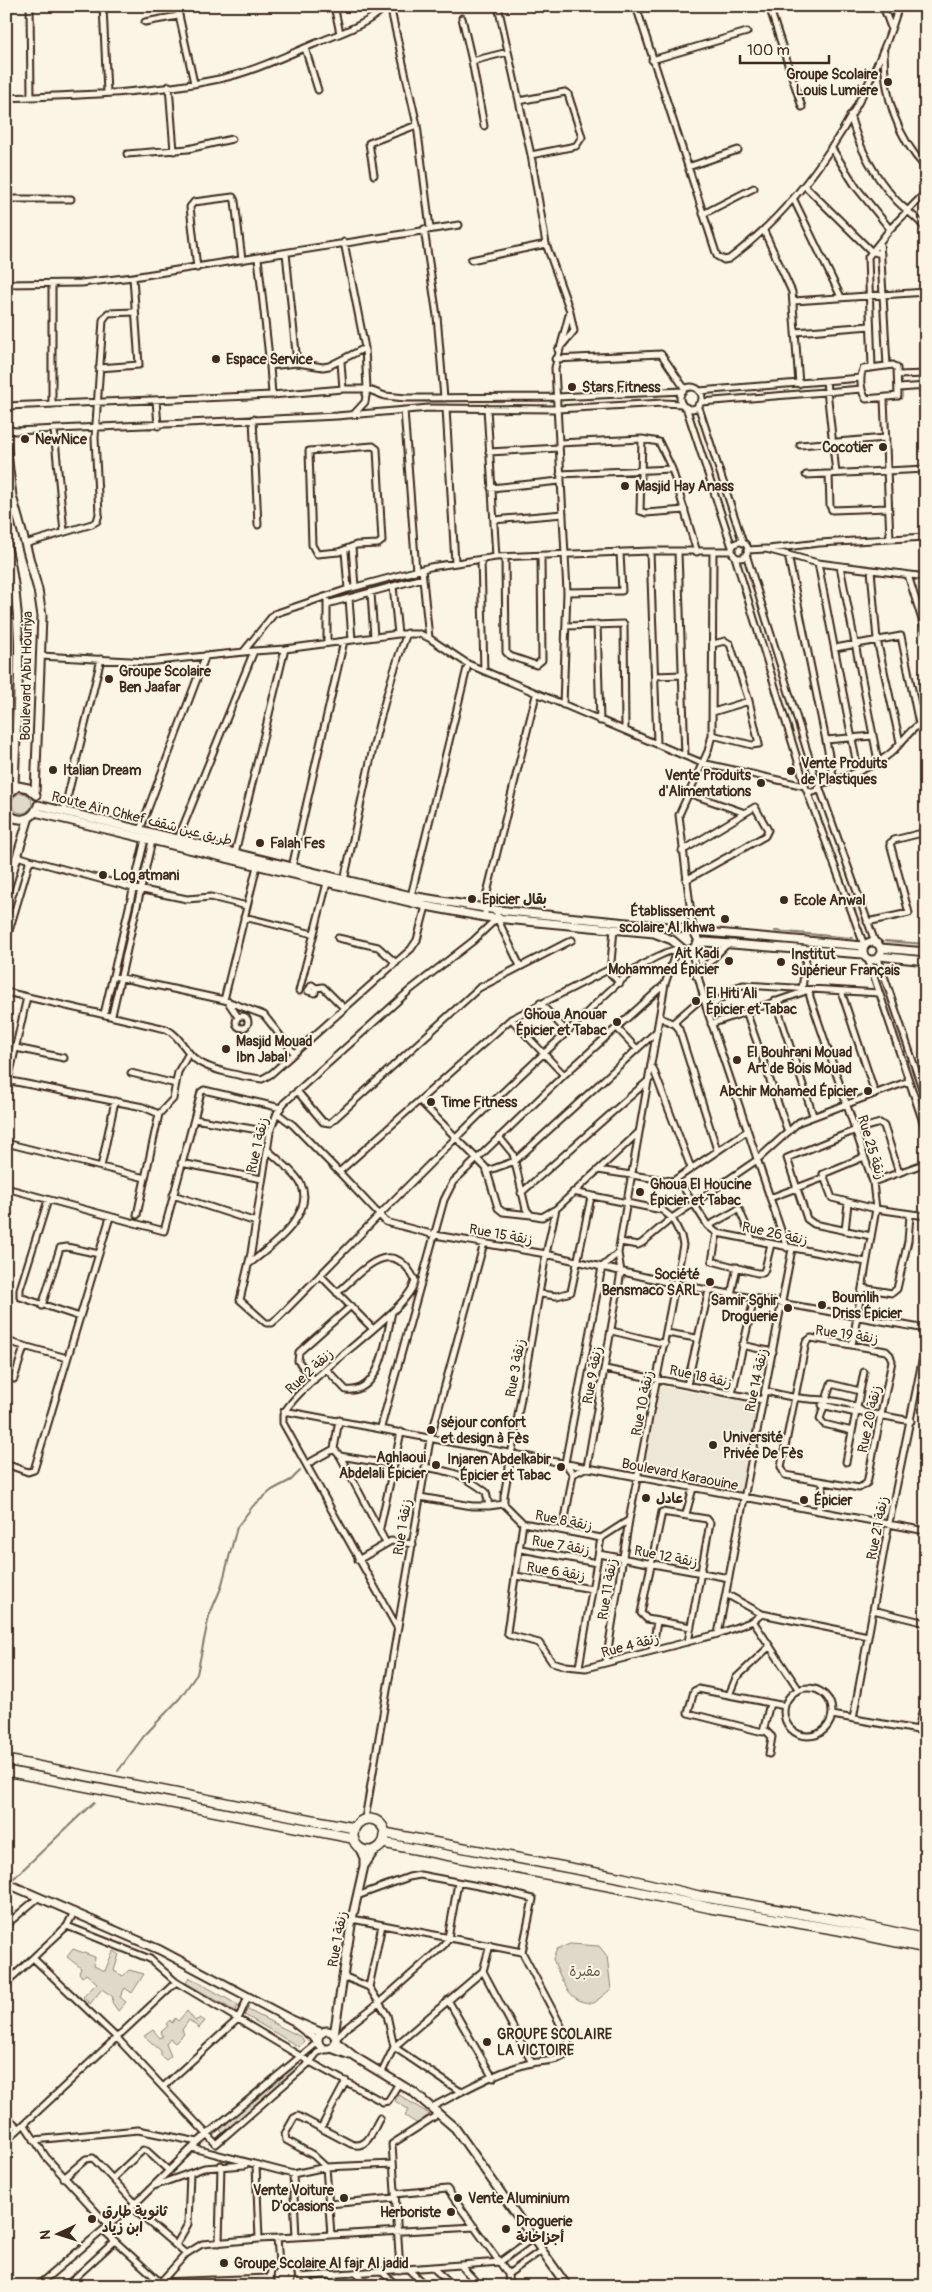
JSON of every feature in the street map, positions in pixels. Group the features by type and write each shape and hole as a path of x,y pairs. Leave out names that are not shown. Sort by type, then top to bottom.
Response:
{"highway":[{"path":"6,1760 354,1828"},
{"path":"6,1771 352,1838 360,1849 366,1852 374,1851 383,1843 385,1833 378,1821 365,1819 354,1828 352,1838"},
{"path":"385,1833 623,1878 699,1896 926,1938"},
{"path":"383,1843 624,1889 710,1908 839,1930 926,1948"}],"main road":[{"name":"Boulevard Abu Houriya","path":"6,443 12,496 38,590 42,616 34,811"},
{"name":"Boulevard Abu Houriya","path":"6,543 16,595 19,691 15,755 9,792"},
{"path":"9,792 28,788 35,794"},
{"name":"Route Aïn Chkef طريق عين شقف","path":"34,811 64,811 411,896 497,910 656,924 684,929"},
{"name":"Route Aïn Chkef طريق عين شقف","path":"34,811 426,906 497,918 654,933 680,947"},
{"path":"6,823 8,812 19,819 34,811"},
{"path":"6,893 17,856 34,811"},
{"path":"926,952 881,948 875,942 865,951 806,950 728,943 698,943 691,950 680,947 677,937 684,929 865,951 878,957 926,961"},
{"path":"694,931 698,938 698,943"},
{"path":"878,957 881,948"},
{"path":"360,1849 364,1858 364,1866"},
{"path":"364,1866 374,1851"},
{"name":"Rue 1 زنقة","path":"331,2036 336,2017 352,1919 364,1866"},
{"path":"6,1883 160,1950 290,2019 331,2036 355,2057 398,2083 434,2109 460,2135 567,2286"},
{"path":"290,2019 318,2041 320,2046 355,2057"},
{"path":"318,2041 331,2036"},
{"path":"328,2049 331,2036"}],"street":[{"path":"30,6 31,97"},
{"path":"103,6 107,94"},
{"path":"177,6 194,82"},
{"path":"334,6 340,33"},
{"path":"6,98 107,94 227,77 340,33 370,18 388,6 418,125 430,228"},
{"path":"498,6 531,155 546,244 570,311 556,359 560,481 567,592 563,705"},
{"path":"636,6 717,256 724,260 730,260 764,231 805,186 850,115 884,49 898,6"},
{"path":"769,6 802,107"},
{"path":"883,6 891,29"},
{"path":"145,22 178,16"},
{"path":"462,18 484,126"},
{"path":"652,60 747,32"},
{"path":"305,48 318,90"},
{"path":"884,49 885,81 892,110 907,143 926,168"},
{"path":"472,61 508,52"},
{"path":"170,86 174,151"},
{"path":"519,100 565,92 568,94 582,137 580,143 576,146 531,155"},
{"path":"850,115 863,153 874,173 926,230"},
{"path":"374,175 369,143 418,125"},
{"path":"127,154 174,151 232,139"},
{"path":"831,147 856,187 890,229"},
{"path":"688,167 738,150"},
{"path":"805,186 871,251 881,254"},
{"path":"703,214 754,188"},
{"path":"872,367 867,263 871,251 926,192"},
{"path":"197,268 190,206 194,202 233,197 236,201 242,260"},
{"path":"6,199 72,199"},
{"path":"794,200 841,297"},
{"path":"6,284 52,284 133,277 258,258 430,228 459,225"},
{"path":"424,229 437,316 444,398"},
{"path":"764,231 789,284 794,301 799,384"},
{"path":"344,242 365,348 367,389 365,402 352,414"},
{"path":"880,242 887,366"},
{"path":"471,260 546,244"},
{"path":"286,253 297,363"},
{"path":"258,258 272,395"},
{"path":"99,368 138,365 133,277"},
{"path":"52,284 52,402"},
{"path":"794,301 926,292"},
{"path":"25,544 92,524 97,520 99,514 95,457 96,401 104,316 108,313 135,312"},
{"path":"796,332 870,326"},
{"path":"270,366 297,363 324,368 341,362 365,348"},
{"path":"556,359 661,354 684,390"},
{"path":"341,362 343,389"},
{"path":"887,366 895,366 898,375 899,388 896,398 866,399 862,389 861,378 863,369 887,366"},
{"path":"898,375 926,374"},
{"path":"6,406 52,402 272,395 343,389 367,389 385,396 444,398 557,397 694,388 698,391 861,378"},
{"path":"826,381 836,473"},
{"path":"899,388 926,386"},
{"path":"6,429 15,431 158,426 446,408 557,409 684,406 691,409 700,404 862,389"},
{"path":"684,390 680,397 735,557 806,787 909,1081 923,1113 926,1131"},
{"path":"698,391 700,404 818,783 875,942"},
{"path":"884,399 890,539"},
{"path":"156,400 158,426"},
{"path":"446,408 455,563"},
{"path":"487,408 496,557"},
{"path":"404,410 419,570 422,578 429,638"},
{"path":"253,419 258,525"},
{"path":"54,430 64,532"},
{"path":"800,444 886,438"},
{"path":"489,452 642,439 660,442 672,468 697,552"},
{"path":"642,439 641,513 685,510"},
{"path":"373,446 377,449 382,541 378,544 352,547 345,551 317,554 313,550 308,455 313,449 373,446"},
{"path":"560,474 672,468"},
{"path":"806,474 926,470"},
{"path":"829,474 830,506 832,510 888,508"},
{"path":"491,488 560,481"},
{"path":"494,520 563,514"},
{"path":"735,557 740,558 747,552 766,549 926,537"},
{"path":"732,549 736,543 743,543"},
{"path":"352,547 355,587"},
{"path":"244,651 274,614 348,589 419,570 496,557 650,551 697,552 732,549"},
{"path":"766,549 818,563 926,577"},
{"path":"345,551 348,589"},
{"path":"650,551 657,744"},
{"path":"694,931 682,851 679,815 712,735 713,551"},
{"path":"678,552 685,756"},
{"path":"567,592 622,591 620,553"},
{"path":"788,555 834,780"},
{"path":"505,557 506,652 510,656 536,665 542,660 541,556"},
{"path":"481,559 484,671"},
{"path":"818,563 858,770"},
{"path":"840,566 878,761"},
{"path":"871,570 877,640 900,742"},
{"path":"908,575 926,634"},
{"path":"327,604 422,578"},
{"path":"393,586 398,634"},
{"path":"371,593 374,637"},
{"path":"327,596 327,643"},
{"path":"349,598 352,640"},
{"path":"597,624 600,720"},
{"path":"566,626 624,624 625,730"},
{"path":"41,656 147,662 244,651 285,649 407,633 420,634 468,664 536,695 702,763 806,787 814,792 818,783"},
{"path":"344,880 381,723 407,633"},
{"path":"835,648 901,637 919,724"},
{"path":"292,867 344,641"},
{"path":"712,735 758,745 749,701 730,644 725,641 713,644"},
{"path":"6,649 10,666 8,696 11,744 15,755"},
{"path":"235,854 285,649"},
{"path":"178,839 254,651"},
{"path":"140,830 206,655"},
{"path":"64,811 101,659"},
{"path":"411,896 468,664"},
{"path":"655,676 683,675"},
{"path":"485,916 484,908 536,695"},
{"path":"713,712 749,701"},
{"path":"806,787 809,779 818,783 834,780 878,761 891,753 919,724 926,720"},
{"path":"826,740 873,736"},
{"path":"688,793 745,813"},
{"path":"682,851 745,813 757,808 768,834 686,880"},
{"path":"868,922 909,913 890,843 894,840 926,832"},
{"path":"104,1014 149,840"},
{"path":"17,856 136,889 187,899 211,897 246,906"},
{"path":"6,941 30,860"},
{"path":"238,1017 226,1001 246,906 257,866"},
{"path":"299,991 327,883"},
{"path":"112,1015 136,889"},
{"path":"6,992 166,1029 174,1035 189,1053 206,1065 262,1078 271,1074 415,945 426,906"},
{"path":"497,910 497,918 520,966"},
{"path":"244,916 313,934"},
{"path":"279,1110 297,1091 434,970 482,934 497,918"},
{"path":"614,929 610,973 620,983"},
{"path":"338,938 378,947 396,963"},
{"path":"297,1091 323,1122 330,1123 479,988 572,940"},
{"path":"696,976 728,943"},
{"path":"372,1328 320,1275 455,1139 620,983 647,961 662,953 680,947"},
{"name":"Rue 9 زنقة","path":"587,1467 621,1272 618,1253 631,1175 666,984 674,957 680,947"},
{"name":"Rue 14 زنقة","path":"691,950 702,997 756,1160 790,1248 783,1304 718,1634"},
{"path":"802,989 806,950"},
{"path":"878,957 926,1100"},
{"path":"339,1172 511,1019 610,969"},
{"path":"113,976 226,1001 259,1013 270,1020 294,1053"},
{"path":"381,1427 448,1192 457,1177 564,1075 666,984"},
{"path":"707,1010 739,986 879,993"},
{"path":"316,988 325,988 344,1008"},
{"path":"711,1024 775,1000 809,990"},
{"name":"Rue 25 زنقة","path":"809,990 873,1182 876,1210 857,1317"},
{"path":"842,991 875,1093"},
{"path":"6,1090 28,997"},
{"path":"673,1023 702,997"},
{"path":"775,1000 813,1115"},
{"path":"540,1003 567,1032"},
{"path":"746,1011 788,1132"},
{"path":"238,1017 236,1021 238,1027 245,1027 248,1020 259,1013"},
{"path":"238,1017 245,1016 248,1020"},
{"path":"661,1018 673,1023 679,1029 717,1150"},
{"path":"511,1019 564,1075"},
{"path":"617,1028 637,1049"},
{"path":"487,1171 515,1161 658,1030"},
{"path":"16,1048 64,1058"},
{"path":"137,1215 159,1114 173,1099 178,1072 189,1053"},
{"path":"652,1068 691,1168"},
{"path":"131,1073 176,1084"},
{"path":"918,1076 926,1074"},
{"path":"521,1193 650,1079"},
{"path":"7,1080 143,1106 159,1114"},
{"path":"620,1242 642,1243 672,1218 756,1160 799,1122 813,1115 909,1081"},
{"path":"7,1190 164,1231 201,1092 204,1090 279,1110 379,1215"},
{"path":"420,1101 455,1139 478,1159 487,1171 498,1208 503,1212 542,1217 556,1209 640,1132"},
{"path":"101,1167 115,1102"},
{"name":"Rue 1 زنقة","path":"279,1110 270,1132 256,1222 240,1300 262,1321 269,1324 320,1275"},
{"path":"194,1121 270,1132"},
{"path":"871,1236 814,1224 807,1219 787,1162 789,1156 877,1123 884,1126 899,1173"},
{"path":"598,1170 672,1181 747,1130"},
{"path":"499,1137 510,1149 515,1161 521,1193 530,1215"},
{"path":"6,1143 145,1178"},
{"path":"248,1264 289,1228 296,1219 302,1200 300,1184 268,1150"},
{"path":"864,1157 825,1172 823,1178 832,1198 876,1210 926,1216"},
{"path":"182,1163 262,1178"},
{"path":"873,1182 926,1163"},
{"path":"770,1198 823,1178"},
{"name":"Rue 26 زنقة","path":"672,1181 683,1187 708,1226 717,1233 866,1262"},
{"path":"573,1192 662,1210 672,1218"},
{"path":"173,1195 256,1222"},
{"path":"540,1294 563,1295 571,1292 591,1197"},
{"path":"48,1200 19,1293 22,1299 80,1317"},
{"path":"845,1231 848,1203"},
{"path":"708,1226 739,1208 752,1239"},
{"name":"Rue 3 زنقة","path":"504,1504 546,1254 556,1209"},
{"name":"Rue 15 زنقة","path":"379,1215 386,1222 435,1235 546,1254 621,1272"},
{"path":"862,1288 892,1293 897,1289 908,1241 910,1215"},
{"path":"6,1464 28,1472 34,1470 110,1216"},
{"name":"Rue 10 زنقة","path":"629,1520 683,1245 681,1236 672,1218"},
{"path":"717,1233 712,1261 762,1273 771,1244"},
{"name":"Rue 1 زنقة","path":"365,1819 431,1437 484,1243"},
{"path":"42,1306 60,1248 67,1246 99,1254"},
{"path":"602,1267 618,1253"},
{"path":"338,1293 375,1260 387,1256 394,1257 404,1264 415,1280 423,1277"},
{"name":"Rue 9 زنقة","path":"565,1463 602,1267"},
{"path":"731,1294 737,1267"},
{"path":"621,1272 754,1299 926,1329"},
{"name":"Rue 2 زنقة","path":"284,1411 314,1380 392,1311 413,1287 415,1280"},
{"path":"687,1385 696,1338 709,1290"},
{"path":"732,1394 754,1299"},
{"path":"314,1380 298,1361 299,1352 351,1306"},
{"path":"327,1370 346,1390 356,1390 367,1384 379,1364 392,1311"},
{"path":"852,1345 857,1317"},
{"path":"612,1331 665,1344"},
{"path":"667,1333 696,1338"},
{"name":"Rue 19 زنقة","path":"796,1398 806,1342 812,1338 886,1352"},
{"path":"6,1341 67,1358"},
{"name":"Rue 21 زنقة","path":"853,1719 889,1523 926,1342"},
{"path":"742,1345 773,1352"},
{"path":"14,1379 24,1347"},
{"name":"Rue 20 زنقة","path":"824,1482 859,1488 867,1483 892,1362 890,1355 886,1352"},
{"name":"Rue 18 زنقة","path":"605,1369 763,1400"},
{"name":"Rue 20 زنقة","path":"846,1462 864,1372"},
{"path":"852,1432 824,1424 820,1419 828,1386 834,1383 860,1391"},
{"path":"917,1389 926,1390"},
{"path":"765,1391 796,1398 824,1399 863,1412 911,1421"},
{"path":"796,1398 781,1467 785,1475 824,1482 818,1511"},
{"path":"816,1400 823,1406 857,1410"},
{"path":"284,1411 284,1423 358,1560 398,1628"},
{"name":"Rue 2 زنقة","path":"284,1411 431,1437"},
{"path":"334,1449 339,1420"},
{"path":"380,1528 401,1432"},
{"name":"Boulevard Karaouine","path":"431,1437 926,1531"},
{"path":"306,1464 334,1449"},
{"path":"334,1449 340,1456 386,1542"},
{"path":"340,1456 394,1465"},
{"path":"565,1463 574,1474"},
{"path":"425,1467 463,1475 486,1492 489,1506"},
{"path":"574,1474 587,1467"},
{"path":"563,1530 574,1474"},
{"path":"686,1514 693,1488"},
{"path":"420,1497 472,1506 504,1504 523,1523 516,1576"},
{"path":"688,1642 710,1523 707,1519 686,1514 662,1512 641,1614 646,1619 657,1622 690,1627"},
{"path":"579,1667 601,1538 629,1520"},
{"name":"Rue 11 زنقة","path":"606,1662 629,1520"},
{"name":"Rue 8 زنقة","path":"523,1523 601,1538"},
{"path":"358,1560 386,1542 396,1541 412,1544"},
{"name":"Rue 7 زنقة","path":"521,1549 597,1563"},
{"name":"Rue 12 زنقة","path":"599,1554 729,1578"},
{"name":"Rue 6 زنقة","path":"516,1576 592,1589"},
{"name":"Rue 4 زنقة","path":"516,1576 506,1624 510,1635 539,1643 550,1660 556,1664 579,1667 606,1662 718,1634 753,1621 762,1614"},
{"path":"726,1594 762,1614 868,1636"},
{"path":"873,1610 926,1623"},
{"path":"753,1621 799,1690"},
{"path":"652,1650 657,1622"},
{"path":"729,1695 736,1678 770,1646"},
{"path":"810,1688 821,1692 831,1704 832,1715 828,1724 822,1731 813,1735 795,1732 788,1725 785,1716 785,1706 791,1695 799,1690 810,1688"},
{"path":"765,1730 758,1731 688,1713 694,1691 698,1689 785,1706"},
{"path":"918,1730 926,1694"},
{"path":"765,1730 770,1703"},
{"path":"832,1715 918,1730 926,1726"},
{"path":"765,1730 772,1738 769,1754"},
{"path":"357,1896 415,1876 532,1897 534,1900 522,1952 571,2047 560,2058 532,2063 461,2092 434,2109 434,2117 392,2144 400,2270"},
{"path":"331,2036 346,2028 380,2002 444,1945 448,1938 458,1883"},
{"path":"6,1925 40,1898"},
{"path":"6,1983 67,1926 74,1912"},
{"path":"352,1919 522,1952"},
{"path":"369,1988 382,1925"},
{"path":"67,1926 150,1959 176,1982 310,2062 386,2102 398,2083"},
{"path":"382,2072 394,2047 483,1971 490,1945"},
{"path":"33,1958 117,2038 215,2144 219,2144 310,2062 316,2053 328,2049"},
{"path":"483,1971 532,2063"},
{"path":"343,1976 369,1988 380,2002 390,2020 394,2047 461,2092"},
{"path":"6,2140 176,1982"},
{"path":"164,2087 238,2019 248,1997"},
{"path":"448,2000 493,2078"},
{"path":"37,2286 104,2231 207,2134 300,2055 310,2050 318,2041"},
{"path":"320,2128 346,2081"},
{"path":"6,2116 22,2126 64,2178 109,2226"},
{"path":"331,2235 326,2167 320,2160 284,2137 295,2116 299,2116 351,2144 359,2146 365,2144 380,2118"},
{"path":"34,2140 138,2130 198,2142"},
{"path":"192,2148 293,2174 326,2167 393,2164"},
{"path":"113,2178 143,2150 147,2151 169,2171"},
{"path":"64,2178 91,2158 96,2159 133,2205 186,2254"},
{"path":"152,2187 190,2173 221,2166 254,2165"},
{"path":"254,2165 259,2239"},
{"path":"220,2243 221,2166"},
{"path":"176,2245 188,2224 190,2173"},
{"path":"293,2174 296,2237"},
{"path":"329,2204 447,2189 508,2274 509,2286"},
{"path":"158,2284 186,2254 199,2245 259,2239 475,2227"},
{"path":"104,2231 158,2284 186,2284 215,2280 268,2278"},
{"path":"301,2277 500,2262 534,2237"},
{"path":"259,2286 279,2264 277,2238"},
{"path":"66,2286 115,2241"},
{"path":"508,2274 542,2250"},
{"path":"279,2264 292,2266 301,2277 314,2286"},
{"path":"461,2266 480,2286"},
{"path":"433,2268 453,2286"},
{"path":"408,2269 426,2286"},
{"path":"381,2271 397,2286"},
{"path":"355,2273 370,2286"},
{"path":"329,2274 342,2286"},
{"path":"296,2286 301,2277"},
{"path":"268,2278 273,2286"},
{"path":"210,2286 215,2280"},
{"path":"234,2286 240,2280"}],"shaded area":[{"path":"660,1386 760,1405 743,1495 643,1476"}],"green space":[{"path":"22,793 29,796 32,803 29,810 22,813 15,810 12,803 15,796"},
{"name":"مقبرة","path":"570,1944 599,1946 607,1956 611,1989 594,2003 578,2000 572,1995 563,1982 553,1959 557,1949"},
{"path":"73,1949 95,1957 94,1966 105,1971 113,1951 119,1954 114,1971 123,1976 129,1970 144,1974 132,1993 125,1988 120,1997 126,2002 118,2011 112,2002 113,1997 102,1989 90,2004 83,1997 97,1983 86,1974 82,1977 79,1973 81,1968 67,1957"},
{"path":"189,1977 238,2005 235,2011 186,1983"},
{"path":"246,2009 301,2037 304,2041 299,2047 243,2014"},
{"path":"187,2011 195,2021 200,2018 205,2021 199,2028 189,2020 182,2030 184,2034 175,2043 170,2039 166,2044 171,2056 166,2060 161,2056 161,2051 144,2036 153,2030 160,2038 163,2036 161,2032 168,2026 166,2024 170,2020 172,2023 175,2018 178,2021"},
{"path":"289,2066 295,2072 225,2135 220,2130"},
{"path":"398,2094 429,2114 418,2124 405,2116 408,2109 395,2101"}],"waterway":[{"path":"775,931 852,938"},
{"path":"885,941 926,944"},
{"path":"118,1771 144,1736 180,1698 197,1674 209,1616 221,1588 237,1527 253,1506 272,1490 291,1480 300,1471"},
{"path":"14,1878 94,1802"}],"place":[{"name":"Groupe Scolaire Louis Lumiere","path":"888,82"},
{"name":"Espace Service","path":"216,359"},
{"name":"Stars Fitness","path":"572,387"},
{"name":"NewNice","path":"25,439"},
{"name":"Cocotier","path":"883,447"},
{"name":"Masjid Hay Anass","path":"625,486"},
{"name":"Groupe Scolaire Ben Jaafar","path":"109,679"},
{"name":"Italian Dream","path":"53,770"},
{"name":"Vente Produits de Plastiques","path":"791,771"},
{"name":"Vente Produits d'Alimentations","path":"761,783"},
{"name":"Falah Fes","path":"260,843"},
{"name":"Log atmani","path":"103,875"},
{"name":"Epicier بقال","path":"472,899"},
{"name":"Ecole Anwal","path":"784,900"},
{"name":"Établissement scolaire Al Ikhwa","path":"725,919"},
{"name":"Ait Kadi Mohammed Épicier","path":"729,961"},
{"name":"Institut Supérieur Français","path":"781,962"},
{"name":"El Hiti Ali Épicier et Tabac","path":"696,1001"},
{"name":"Ghoua Anouar Épicier et Tabac","path":"617,1022"},
{"name":"Masjid Mouad Ibn Jabal","path":"226,1049"},
{"name":"El Bouhrani Mouad Art de Bois Mouad","path":"737,1060"},
{"name":"Abchir Mohamed Épicier","path":"868,1091"},
{"name":"Time Fitness","path":"431,1102"},
{"name":"Ghoua El Houcine Épicier et Tabac","path":"640,1192"},
{"name":"Société Bensmaco SARL","path":"710,1282"},
{"name":"Boumlih Driss Épicier","path":"822,1305"},
{"name":"Samir Sghir Droguerie","path":"788,1308"},
{"name":"séjour confort et design à Fès","path":"431,1430"},
{"name":"Université Privée De Fès","path":"713,1445"},
{"name":"Aghlaoui Abdelali Épicier","path":"436,1465"},
{"name":"Injaren Abdelkabir Épicier et Tabac","path":"561,1467"},
{"name":"عادل","path":"646,1498"},
{"name":"Épicier","path":"804,1500"},
{"name":"GROUPE SCOLAIRE LA VICTOIRE","path":"487,2042"},
{"name":"Vente Voiture D'ocasions","path":"344,2198"},
{"name":"Vente Aluminium","path":"458,2198"},
{"name":"Herboriste","path":"451,2212"},
{"name":"ثانوية طارق ابن زياد","path":"92,2219"},
{"name":"Droguerie أجزاخانة","path":"506,2229"},
{"name":"Groupe Scolaire Al fajr Al jadid","path":"224,2263"}]}
